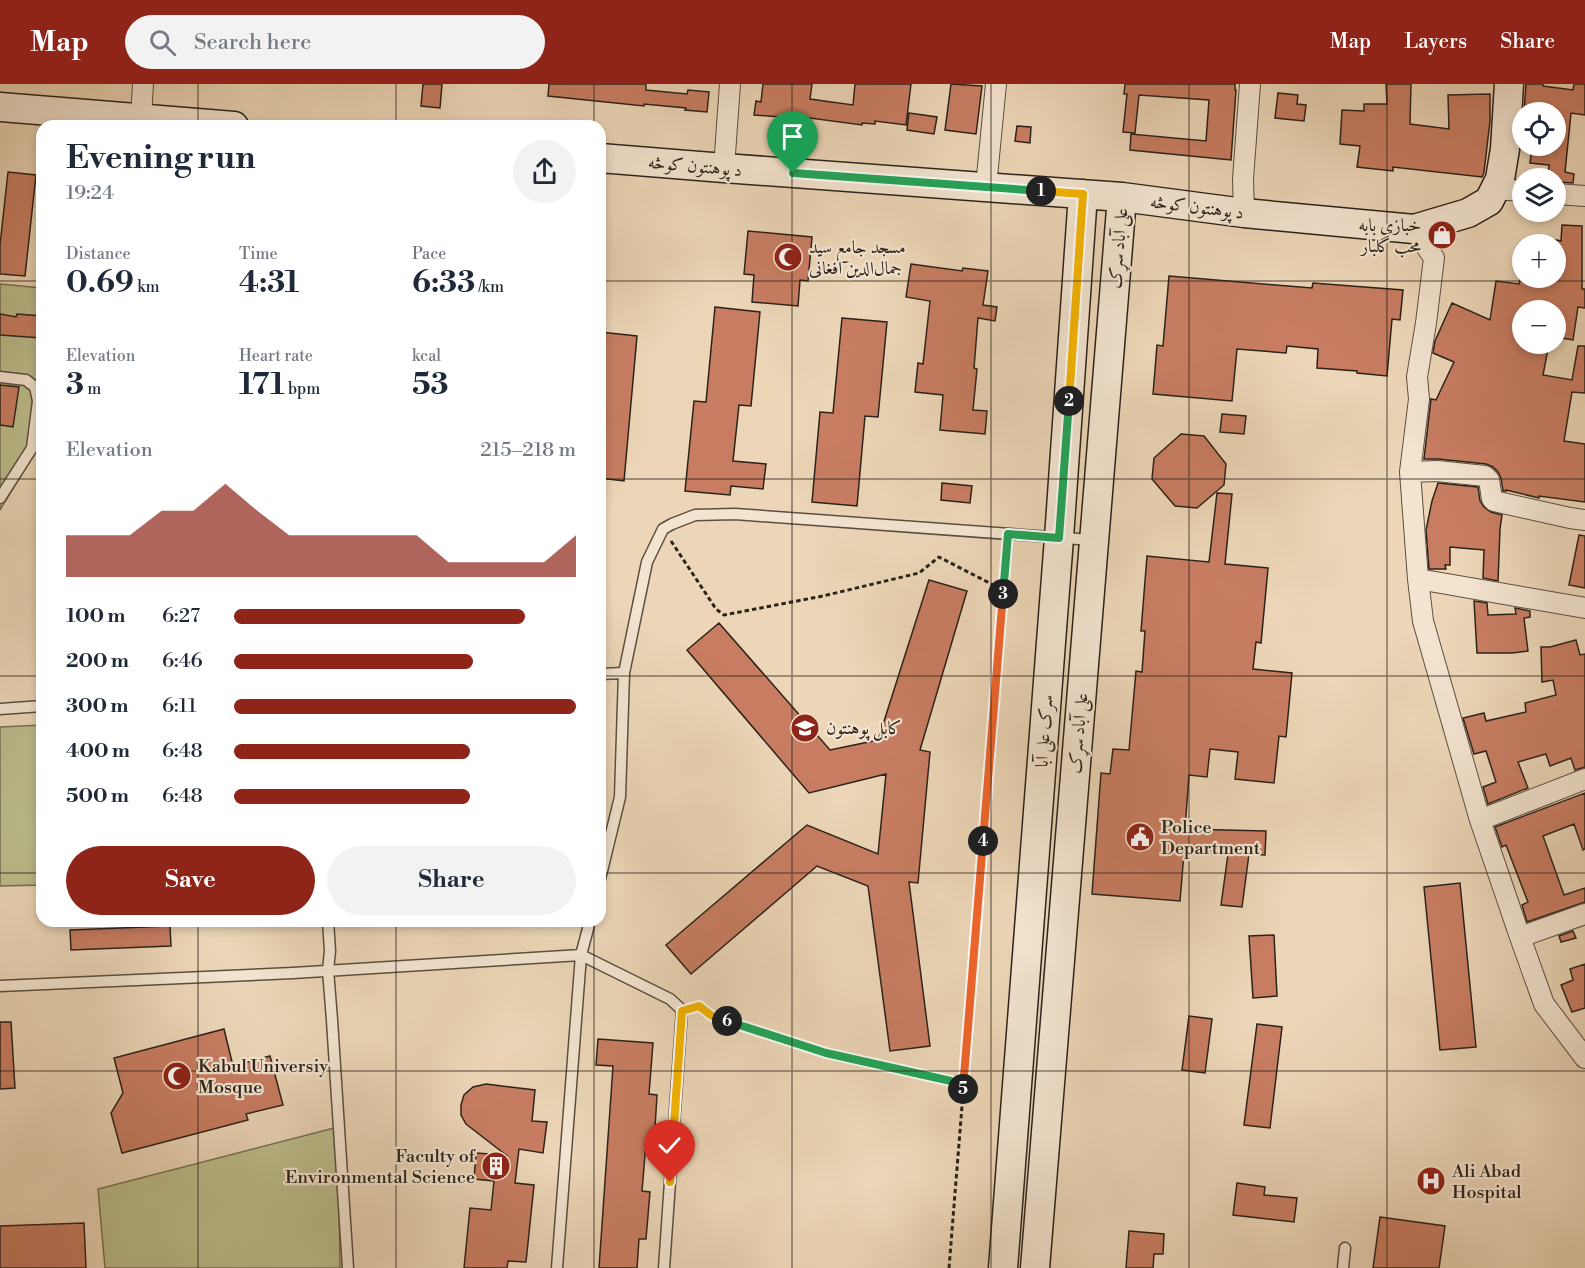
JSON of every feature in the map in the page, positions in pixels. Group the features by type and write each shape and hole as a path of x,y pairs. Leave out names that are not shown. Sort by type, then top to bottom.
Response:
{"street":[{"path":"141,118 143,84"},
{"path":"724,168 730,84"},
{"path":"987,187 996,84"},
{"path":"1244,213 1243,178 1250,84"},
{"name":"د پوهنتون کوڅه","path":"606,158 1122,197 1244,213 1414,229 1468,213 1509,190 1500,179 1505,148 1509,84"},
{"path":"0,107 164,120"},
{"name":"سرک علی آبا","path":"1003,1268 1083,194"},
{"path":"1566,195 1585,196"},
{"name":"علی آباد سړک","path":"1035,1268 1122,197"},
{"path":"1566,197 1585,204"},
{"path":"1414,229 1434,258 1417,377 1419,399 1410,472 1423,621 1480,820 1544,1004 1585,1058"},
{"path":"1410,472 1437,471 1485,476 1489,480 1494,501 1585,520"},
{"path":"1418,579 1585,608"},
{"path":"1480,820 1585,779"},
{"path":"1037,823 1071,826"},
{"path":"1520,937 1585,914"}],"lane":[{"path":"0,377 26,380 35,387 36,392"},
{"path":"0,498 32,448 36,417"},
{"path":"606,854 620,797 624,673 647,562 663,529 695,515 735,514 1094,540"},
{"path":"606,674 624,673"},
{"path":"0,709 36,706"},
{"path":"328,927 330,951 328,970 348,1268"},
{"path":"557,1268 581,955 588,927"},
{"path":"0,986 281,973 581,955 670,999 682,1011 664,1268"},
{"path":"1343,1268 1345,1248"}],"path":[{"path":"663,529 716,609 724,615 823,596 920,573 939,557 1003,590"},
{"path":"950,1268 1008,534"},
{"path":"682,1011 699,1006 712,1016 758,1032 826,1053 951,1081 963,1090"}],"green space":[{"path":"0,284 36,287 36,451 0,510"},
{"path":"36,725 36,885 0,886 0,727"},
{"path":"338,1127 340,1268 105,1268 98,1189"}],"building":[{"path":"423,84 442,84 440,108 421,106"},
{"path":"549,84 646,84 646,90 687,94 688,90 709,92 707,112 685,110 686,108 548,96"},
{"path":"763,84 812,84 810,99 853,105 855,84 911,84 906,125 875,121 875,124 862,123 862,125 810,118 809,120 754,115 756,101 761,102"},
{"path":"951,84 982,86 976,134 945,130"},
{"path":"1125,84 1235,84 1231,160 1130,150 1131,134 1206,141 1209,100 1139,95 1135,133 1123,132 1127,94 1124,94"},
{"path":"1386,84 1411,84 1410,124 1449,129 1448,95 1490,94 1490,121 1482,177 1393,167 1393,171 1357,167 1360,146 1340,144 1342,110 1364,111 1364,104 1387,104"},
{"path":"1526,84 1543,84 1543,86 1573,90 1574,84 1585,84 1585,115 1571,113 1565,168 1549,168 1549,165 1530,163 1531,156 1566,156 1566,102 1525,102"},
{"path":"1278,93 1298,95 1297,104 1306,105 1304,121 1275,118"},
{"path":"909,113 937,117 934,134 907,130"},
{"path":"1017,126 1031,127 1030,143 1015,141"},
{"path":"8,172 36,175 25,276 0,274 0,245"},
{"path":"1566,172 1574,174 1573,183 1566,183"},
{"path":"1562,225 1582,226 1582,289 1585,289 1585,308 1578,307 1573,340 1566,339 1566,300 1512,300 1512,354 1547,354 1543,375 1572,380 1578,346 1585,346 1585,393 1572,392 1564,441 1585,444 1585,502 1539,496 1539,498 1503,491 1498,472 1486,464 1424,459 1431,399 1436,400 1454,362 1433,353 1435,341 1452,303 1490,320 1496,281 1512,283 1512,288 1566,288 1566,234 1561,234"},
{"path":"748,231 812,237 808,281 800,280 798,306 752,302 754,275 744,274"},
{"path":"911,264 962,271 963,268 988,271 983,305 997,307 995,321 978,318 973,410 987,411 985,434 940,430 943,395 915,392 918,363 923,364 930,301 906,297"},
{"path":"1169,276 1312,288 1313,283 1403,290 1400,320 1392,319 1387,376 1317,368 1318,349 1287,346 1286,353 1237,349 1232,401 1153,394 1157,345 1163,346"},
{"path":"715,307 760,312 751,406 739,405 733,461 766,464 763,489 731,486 730,495 685,491 694,401 706,402"},
{"path":"0,314 16,317 17,314 36,316 36,338 0,335"},
{"path":"842,318 887,322 878,417 865,416 857,506 812,502 820,412 833,413"},
{"path":"606,333 637,336 624,481 606,479"},
{"path":"0,385 19,387 13,427 0,425"},
{"path":"1222,414 1246,416 1244,434 1220,432"},
{"path":"1181,434 1204,436 1226,464 1224,485 1197,508 1175,506 1152,479 1154,458"},
{"path":"942,483 972,486 970,503 941,500"},
{"path":"1438,483 1478,487 1480,501 1484,507 1502,515 1498,581 1483,578 1484,550 1450,547 1450,565 1445,565 1446,569 1429,569 1426,530"},
{"path":"1217,493 1232,494 1225,564 1268,568 1261,643 1256,642 1253,669 1292,673 1286,737 1279,736 1274,783 1235,779 1238,752 1210,749 1207,777 1189,775 1185,829 1266,831 1265,855 1249,854 1242,907 1221,905 1228,854 1184,853 1180,901 1092,894 1101,773 1110,774 1113,749 1129,750 1136,671 1142,672 1145,631 1141,631 1147,556 1209,562"},
{"path":"1579,535 1585,536 1585,588 1569,585"},
{"path":"929,580 967,591 920,750 930,752 918,883 909,882 930,1046 890,1051 868,886 817,866 691,974 666,945 807,825 878,854 886,774 809,793 687,650 719,623 830,750 878,740"},
{"path":"1474,601 1487,603 1488,615 1516,614 1515,608 1530,611 1530,617 1524,618 1528,651 1477,653"},
{"path":"1576,640 1580,655 1585,654 1585,767 1575,770 1571,758 1550,766 1546,754 1518,762 1528,788 1488,804 1483,787 1496,782 1486,751 1474,754 1463,718 1484,713 1486,721 1526,712 1525,703 1556,695 1553,680 1542,682 1541,647"},
{"path":"1585,793 1585,849 1583,850 1574,824 1543,836 1564,895 1585,888 1585,902 1527,922 1522,905 1528,902 1506,845 1502,847 1495,827"},
{"path":"1460,883 1476,1047 1440,1050 1424,887"},
{"path":"170,927 171,946 71,950 70,930"},
{"path":"1573,931 1576,938 1561,942 1559,936"},
{"path":"1274,935 1277,996 1253,998 1249,936"},
{"path":"1585,964 1585,1008 1572,1012 1561,985 1573,980 1570,969"},
{"path":"1189,1016 1212,1019 1205,1073 1182,1070"},
{"path":"0,1022 11,1022 15,1088 0,1089"},
{"path":"1257,1024 1282,1027 1270,1128 1244,1125"},
{"name":"Kabul Universiy Mosque","path":"224,1029 233,1066 270,1056 283,1105 246,1114 248,1120 122,1153 111,1113 123,1093 114,1058"},
{"path":"598,1039 653,1043 649,1094 657,1095 654,1144 646,1143 642,1191 650,1192 646,1239 639,1239 637,1268 599,1268 613,1066 596,1065"},
{"name":"Faculty of Environmental Science","path":"486,1084 535,1090 532,1121 547,1122 543,1153 519,1149 515,1183 534,1185 526,1262 508,1261 507,1268 464,1268 470,1208 491,1210 494,1181 474,1179 476,1153 506,1155 466,1124 461,1115 464,1095 473,1087"},
{"path":"1237,1183 1265,1187 1264,1195 1297,1198 1294,1222 1233,1215"},
{"path":"1380,1217 1445,1226 1439,1268 1373,1268"},
{"path":"84,1223 86,1268 0,1268 0,1226"},
{"path":"1129,1231 1164,1234 1163,1254 1154,1254 1153,1268 1126,1268"}],"place":[{"name":"خبازی بابه محب گلبار","path":"1442,235"},
{"name":"مسجد جامع سید جمال‌الدین افغانی","path":"788,257"},
{"name":"کابل پوهنتون","path":"805,728"},
{"name":"Police Department","path":"1140,837"},
{"name":"Kabul Universiy Mosque","path":"177,1076"},
{"name":"Faculty of Environmental Science","path":"496,1166"},
{"name":"Ali Abad Hospital","path":"1431,1181"}],"route":[{"path":"670,1182 682,1011 699,1006 712,1016 758,1032 826,1053 951,1081 963,1090 1008,534 1059,538 1083,194 793,173"}]}
